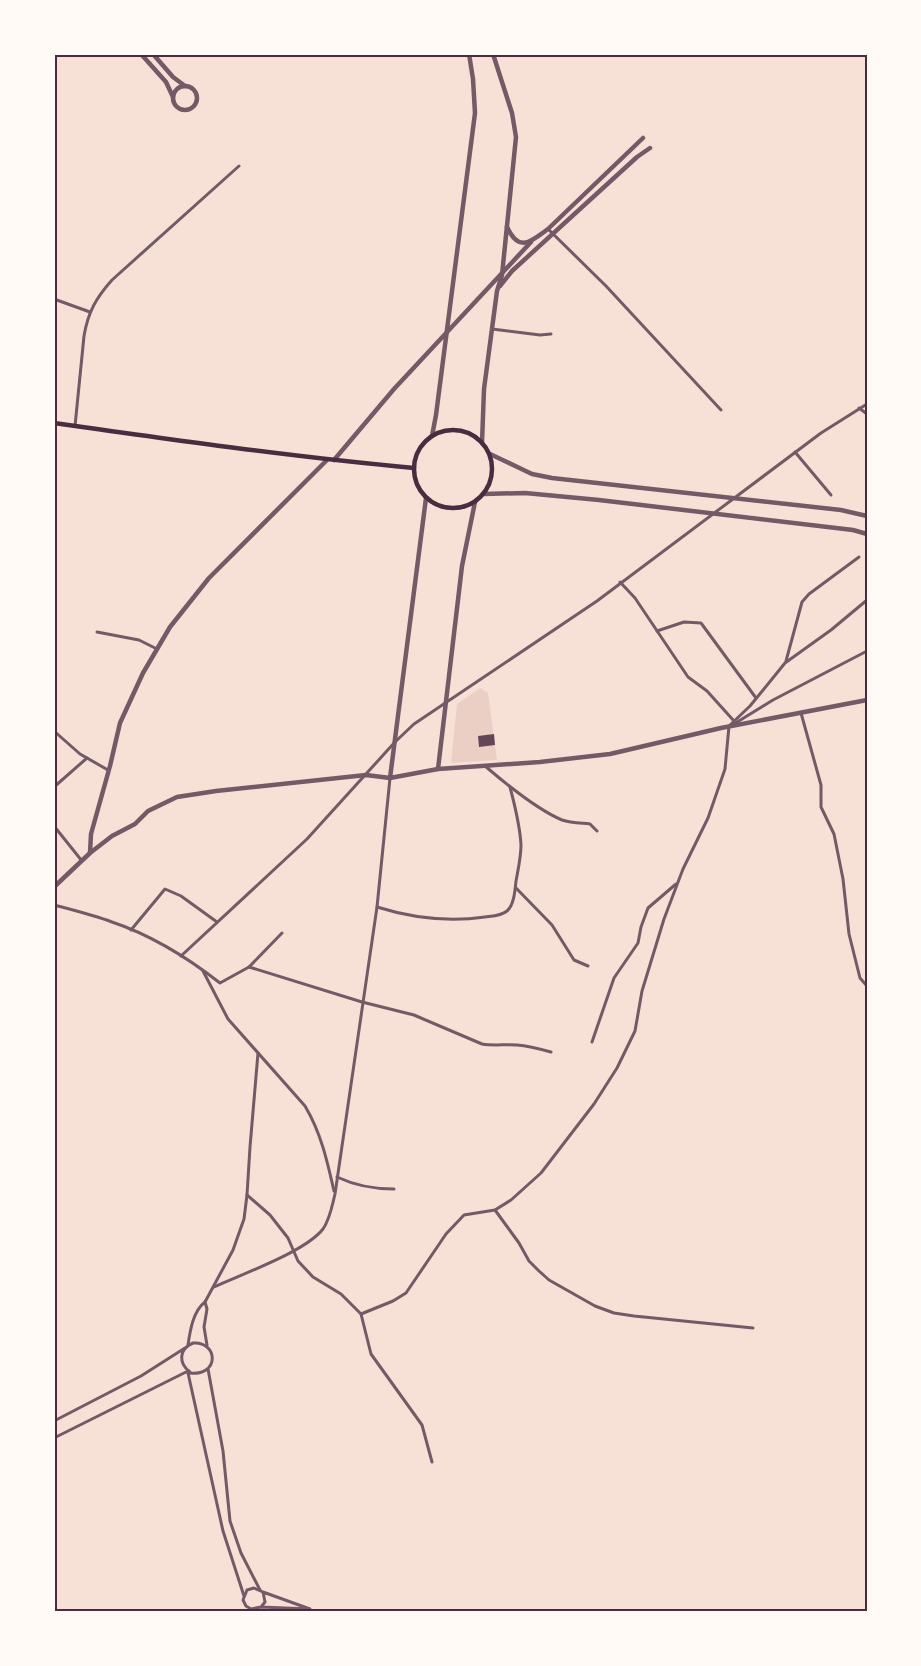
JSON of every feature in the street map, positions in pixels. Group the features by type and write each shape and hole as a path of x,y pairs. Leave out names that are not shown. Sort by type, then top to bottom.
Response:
{"main road":[{"path":"54,423 327,460 414,468"},
{"path":"456,430 474,435 482,443 490,454 493,472 484,494 475,502 463,507 450,508 437,505 426,498 418,487 414,468 419,450 432,436 444,431 456,430"}],"street":[{"path":"141,54 166,82 174,104 180,109 188,110 194,106 196,94 173,77 153,54"},
{"path":"432,436 475,112 469,54"},
{"path":"482,443 484,389 497,291 502,274 516,136 512,113 493,54"},
{"path":"173,97 176,90 185,86"},
{"path":"334,460 394,389 531,242 548,229 643,138"},
{"path":"497,291 512,271 637,157 650,148"},
{"path":"75,426 84,336 96,299 112,280 239,166"},
{"path":"506,226 513,239 525,244 531,242"},
{"path":"548,229 614,294 721,410"},
{"path":"54,298 90,312"},
{"path":"492,329 540,335 551,334"},
{"path":"181,956 308,839 414,724 567,621 795,452 867,404"},
{"path":"859,408 867,414"},
{"path":"795,452 831,495"},
{"path":"490,454 532,474 552,478 841,510 867,516"},
{"path":"90,853 91,834 120,723 143,673 170,627 209,578 327,460"},
{"path":"484,494 525,493 599,500 844,529 867,534"},
{"path":"214,1287 294,1252 322,1230 331,1212 377,907 390,778 426,498"},
{"path":"438,769 462,566 475,502"},
{"path":"785,663 802,602 809,594 859,557"},
{"path":"620,582 635,597 688,677 706,691 734,721"},
{"path":"361,1314 406,1293 446,1234 464,1215 495,1210 511,1200 541,1173 594,1104 617,1068 635,1030 642,991 664,919 683,869 708,818 725,769 729,726 785,663 831,630 867,600"},
{"path":"657,631 684,622 701,623 756,698"},
{"path":"97,632 139,640 157,649"},
{"path":"729,726 773,700 867,651"},
{"path":"54,887 112,836 135,824 148,811 177,797 366,775 390,778 438,769 540,762 610,754 729,726 867,700"},
{"path":"801,713 821,785 821,807 834,834 843,879 849,934 860,978 867,986"},
{"path":"54,731 80,754 108,770"},
{"path":"54,788 87,758"},
{"path":"484,765 510,787 563,820 590,824 597,831"},
{"path":"377,907 423,917 471,920 502,915 507,911 511,907 516,888 521,847 519,821 510,787"},
{"path":"54,826 82,861"},
{"path":"592,1042 614,978 638,943 648,908 678,883"},
{"path":"516,888 552,925 574,960 588,966"},
{"path":"131,930 165,889 182,896 218,922"},
{"path":"54,904 113,922 154,939 220,983 249,967 282,933"},
{"path":"249,967 362,1002 414,1015 482,1044 516,1045 551,1052"},
{"path":"202,969 228,1019 305,1106 315,1122 324,1147 335,1194"},
{"path":"248,1612 223,1531 188,1372 182,1361 182,1352 186,1347 200,1306 206,1302 233,1250 244,1219 248,1195 258,1053"},
{"path":"337,1176 362,1186 394,1189"},
{"path":"248,1195 270,1215 288,1238 298,1261 314,1277 341,1294 361,1314 371,1354 423,1425 432,1462"},
{"path":"495,1210 529,1261 539,1271 549,1280 595,1306 614,1313 634,1316 753,1328"},
{"path":"54,1438 188,1372 200,1373 208,1369 212,1355 207,1346 204,1327 206,1302"},
{"path":"54,1421 141,1376 186,1347 198,1343 207,1346"},
{"path":"208,1369 223,1451 230,1521 241,1553 262,1591 265,1602 259,1609"},
{"path":"244,1596 250,1589 262,1591 317,1612"},
{"path":"244,1603 251,1609 310,1609"}],"shaded area":[{"path":"480,688 488,693 497,760 451,763 457,704"}],"building":[{"path":"494,734 495,745 479,747 478,736"}]}
